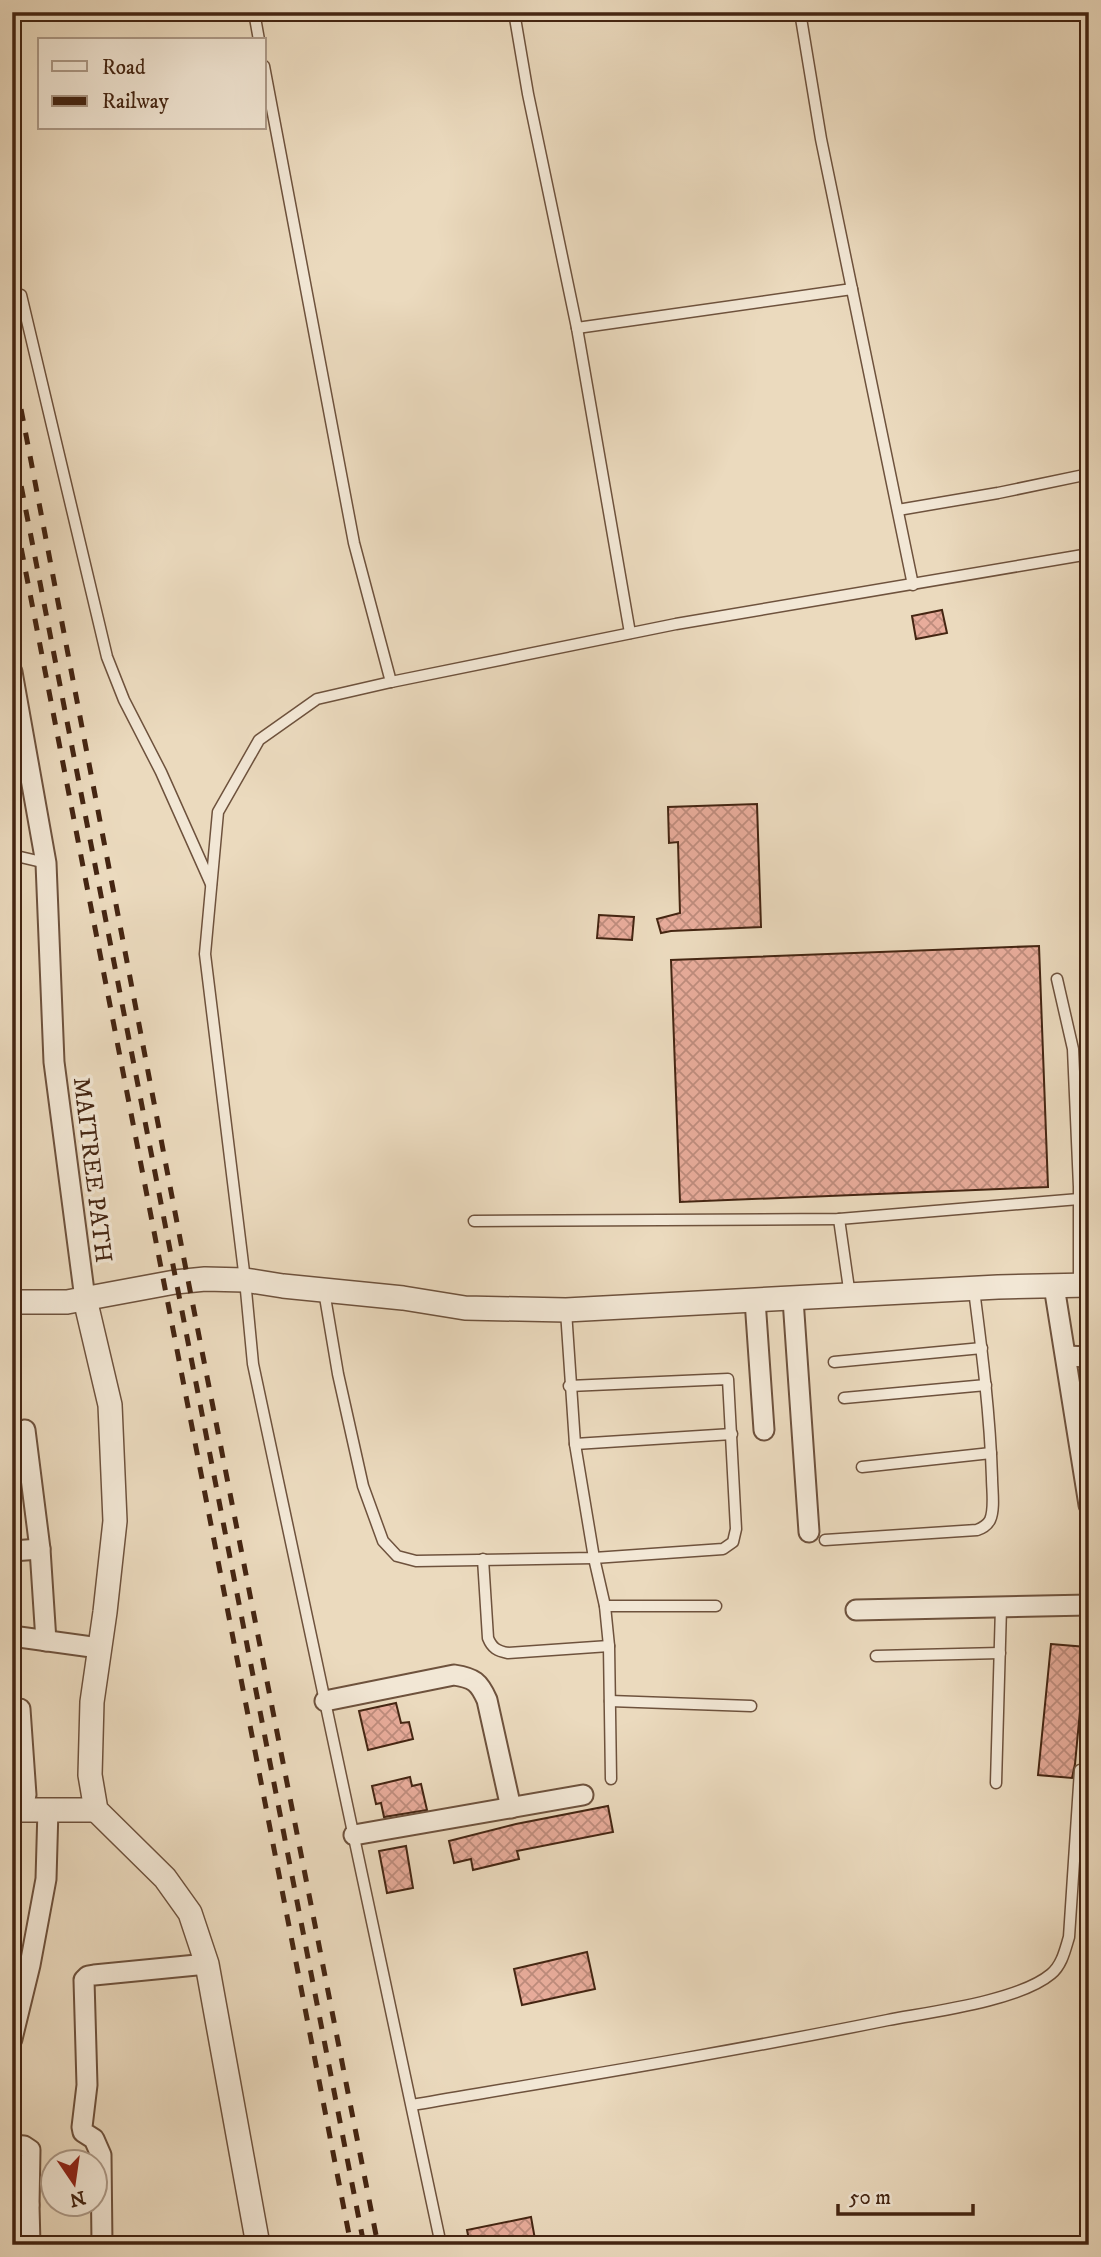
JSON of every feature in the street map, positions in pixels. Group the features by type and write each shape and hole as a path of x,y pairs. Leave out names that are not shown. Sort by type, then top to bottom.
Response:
{"street":[{"name":"MAITREE PATH","path":"12,673 46,863 54,1062 85,1299"},
{"path":"12,1302 67,1302 188,1280 245,1280 465,1308 566,1310 1084,1285"},
{"path":"1054,1286 1084,1450 1089,1505"},
{"path":"85,1299 110,1405 115,1521 106,1612 92,1702 90,1775 96,1810 165,1878 190,1913 206,1964 258,2245"},
{"path":"793,1299 802,1461 817,1536"},
{"path":"755,1300 764,1430"},
{"path":"1066,1356 1089,1357"},
{"path":"25,1430 40,1549 46,1641"},
{"path":"12,1551 40,1549"},
{"path":"856,1610 1089,1605"},
{"path":"12,1636 99,1648"},
{"path":"325,1702 454,1675 475,1679 481,1685 487,1700 511,1808"},
{"path":"12,1795 26,1795 22,1707"},
{"path":"354,1835 583,1795"},
{"path":"12,2039 30,1965 46,1879 48,1809"},
{"path":"12,1810 96,1810"},
{"path":"102,2245 101,2155 94,2139 83,2132 82,2127 87,2085 85,1980 88,1976 206,1964"},
{"path":"12,2145 24,2146 30,2150 21,2203 30,2245"}],"lane":[{"path":"254,12 259,38"},
{"path":"514,12 528,94 577,328 630,633"},
{"path":"800,12 821,139 914,585"},
{"path":"266,77 354,543 391,682"},
{"path":"577,328 852,289"},
{"path":"21,295 107,657 124,701 161,772 212,886"},
{"path":"898,510 1089,474"},
{"path":"441,2245 253,1364 205,954 218,812 259,740 317,699 630,633 1089,554"},
{"path":"12,855 46,863"},
{"path":"1057,979 1073,1049 1084,1285"},
{"path":"474,1221 839,1219 1079,1199"},
{"path":"839,1219 850,1296"},
{"path":"817,1536 966,1531 985,1526 990,1520 991,1454 986,1385 974,1290"},
{"path":"324,1291 338,1374 363,1486 383,1541 397,1556 416,1561 594,1558 723,1549 733,1542 736,1529 728,1379 569,1386"},
{"path":"566,1310 575,1444 609,1646 611,1779"},
{"path":"834,1362 982,1348"},
{"path":"844,1398 986,1385"},
{"path":"575,1444 732,1434"},
{"path":"862,1466 991,1454"},
{"path":"483,1559 488,1638 492,1647 508,1653 609,1646"},
{"path":"604,1606 716,1606"},
{"path":"996,1783 1002,1607"},
{"path":"876,1656 1000,1653"},
{"path":"610,1701 751,1706"},
{"path":"412,2105 758,2046 987,2001 1032,1985 1052,1974 1062,1960 1069,1937 1080,1770"}],"building":[{"path":"942,610 947,633 916,639 912,616"},
{"path":"757,804 761,927 661,933 657,919 680,913 678,842 669,843 668,807"},
{"path":"599,915 634,917 632,940 597,938"},
{"path":"1039,946 1048,1187 680,1202 671,960"},
{"path":"1051,1644 1086,1647 1072,1778 1038,1775"},
{"path":"396,1703 401,1723 409,1722 413,1739 368,1750 359,1711"},
{"path":"410,1777 412,1786 421,1784 427,1810 384,1817 381,1803 376,1804 372,1786"},
{"path":"608,1806 613,1832 517,1851 519,1859 473,1870 471,1859 454,1863 449,1841 516,1824"},
{"path":"406,1846 413,1888 387,1893 379,1851"},
{"path":"587,1952 595,1989 522,2005 514,1969"},
{"path":"531,2217 536,2245 470,2245 467,2230"}],"railway":[{"path":"12,362 188,1280 378,2245"},
{"path":"12,439 364,2245"},
{"path":"12,501 351,2245"}]}
